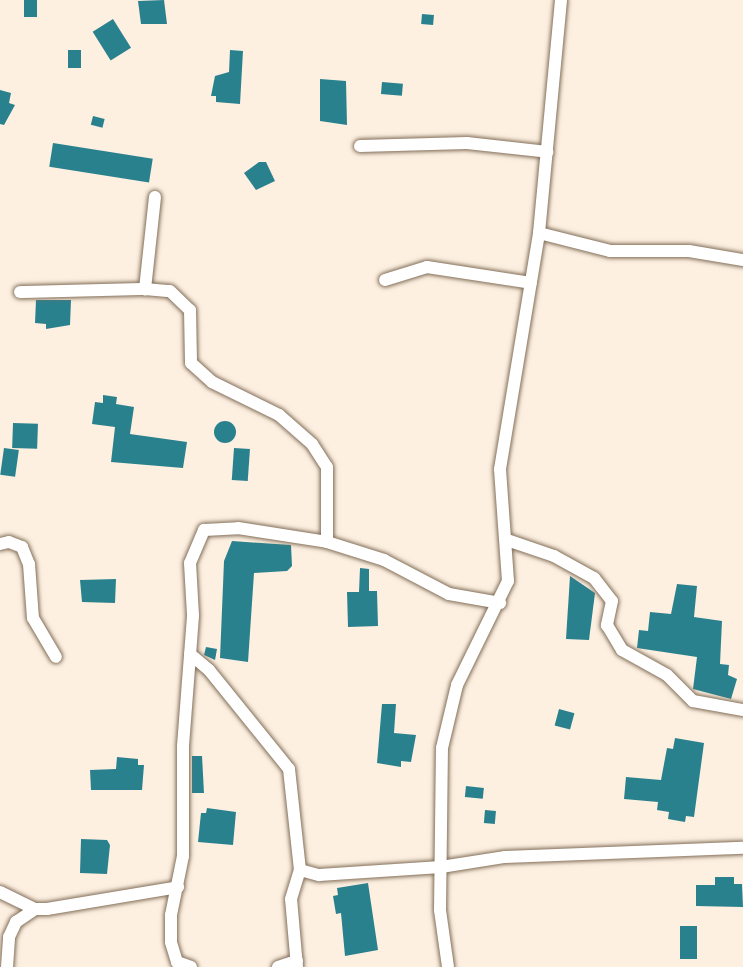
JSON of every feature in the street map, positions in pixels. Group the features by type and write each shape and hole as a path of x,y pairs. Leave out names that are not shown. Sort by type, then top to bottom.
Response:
{"street":[{"path":"448,967 440,910 442,748 457,685 478,635 500,603 508,581 500,470 539,233 561,0"},
{"path":"360,146 467,143 548,152"},
{"path":"145,289 155,197"},
{"path":"539,233 610,251 689,251 743,260"},
{"path":"385,280 427,267 531,283"},
{"path":"20,292 145,289 170,291 190,310 191,363 212,382 279,415 312,444 327,467 327,542"},
{"path":"191,967 177,962 171,942 171,915 178,887 190,654 191,563 204,530 238,528 327,542 384,560 449,594 500,603"},
{"path":"507,540 554,556 594,578 612,601 607,625 622,650 667,675 693,701 743,710"},
{"path":"0,544 9,541 22,547 29,564 33,618 56,657"},
{"path":"190,654 209,670 289,769 300,870 291,899 297,964 278,967"},
{"path":"300,870 319,875 441,867 505,857 743,848"},
{"path":"7,967 9,937 16,922 34,909 178,887"},
{"path":"0,892 34,909"}],"building":[{"path":"24,0 37,0 37,17 24,17"},
{"path":"164,0 167,24 141,24 138,1"},
{"path":"422,14 434,15 433,25 421,24"},
{"path":"113,19 131,48 111,61 93,32"},
{"path":"68,50 81,50 81,68 68,68"},
{"path":"230,50 243,51 240,104 216,102 216,96 211,96 215,76 229,72"},
{"path":"320,79 346,81 347,125 320,121"},
{"path":"382,82 403,84 402,96 381,94"},
{"path":"0,90 11,93 9,103 15,105 4,125 0,124"},
{"path":"93,116 105,119 102,128 91,125"},
{"path":"53,143 153,159 149,183 49,167"},
{"path":"259,162 266,162 275,181 256,190 244,173"},
{"path":"36,300 71,300 70,325 46,329 46,324 35,323"},
{"path":"103,395 117,397 116,404 134,407 130,434 187,442 183,468 111,462 115,427 92,424 95,402 103,403"},
{"path":"225,421 233,424 236,432 233,440 225,443 217,440 214,432 217,424"},
{"path":"13,423 38,424 37,449 12,448"},
{"path":"4,448 19,450 15,477 0,475"},
{"path":"234,448 250,449 248,481 232,480"},
{"path":"232,541 291,545 292,566 287,571 254,573 248,662 220,658 224,561"},
{"path":"360,568 369,569 369,591 377,591 378,626 348,627 347,592 359,592"},
{"path":"570,576 595,593 589,640 566,639"},
{"path":"116,579 115,603 82,602 80,580"},
{"path":"677,584 697,586 694,617 722,621 720,664 729,665 728,675 737,679 731,699 693,689 697,657 637,648 639,630 648,631 650,612 671,614"},
{"path":"206,647 217,649 215,660 204,655"},
{"path":"382,704 396,704 394,733 416,735 411,762 401,761 401,767 377,763"},
{"path":"559,709 574,713 570,730 555,725"},
{"path":"675,738 704,743 694,817 686,816 685,822 668,819 669,812 657,810 658,802 624,799 626,777 661,780 667,748 673,749"},
{"path":"192,756 202,756 204,793 192,793"},
{"path":"117,757 138,759 138,765 144,765 142,790 91,790 90,770 116,769"},
{"path":"466,786 484,788 483,799 465,797"},
{"path":"207,808 236,812 233,845 198,842 201,813 206,813"},
{"path":"485,810 496,811 495,824 484,823"},
{"path":"81,839 107,840 110,845 107,874 80,873"},
{"path":"715,877 734,877 734,884 742,884 743,907 696,906 696,885 715,885"},
{"path":"368,883 378,950 345,956 341,913 336,914 333,896 338,895 337,888"},
{"path":"680,926 697,926 697,959 680,959"}]}
